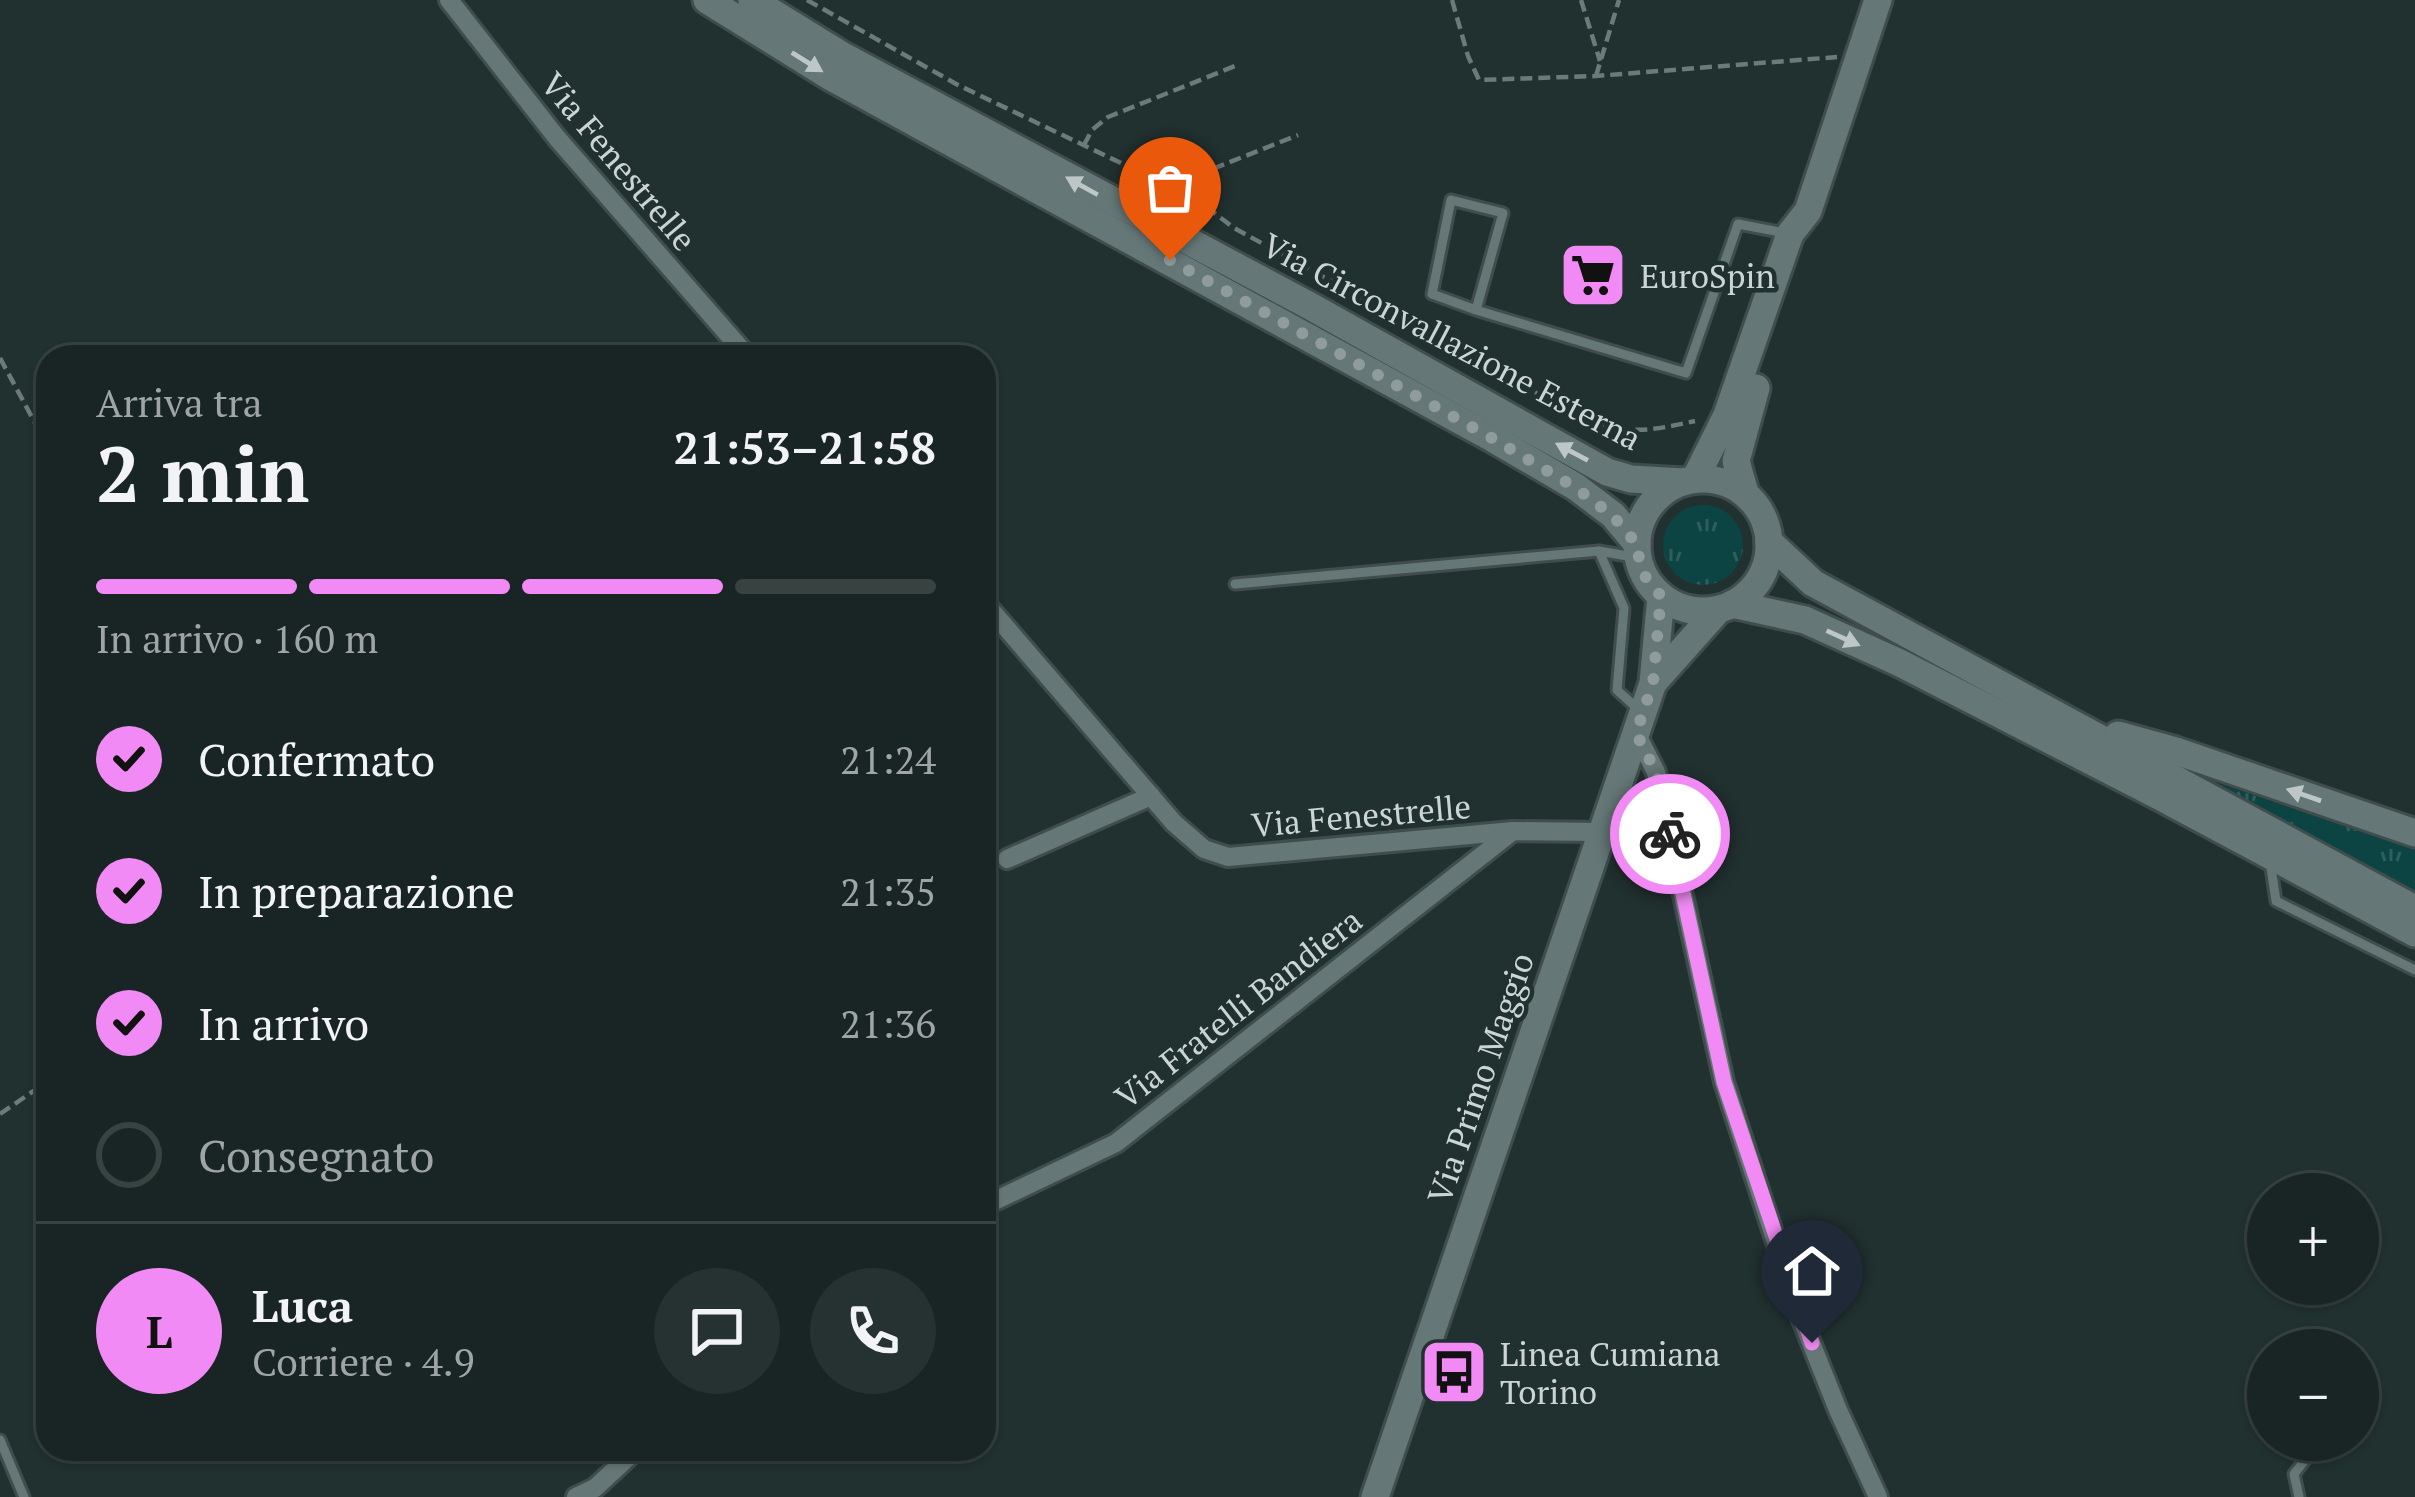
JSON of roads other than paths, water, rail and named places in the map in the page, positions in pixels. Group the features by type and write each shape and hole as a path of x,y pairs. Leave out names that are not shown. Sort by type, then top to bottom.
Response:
{"main road":[{"name":"Via Circonvallazione Esterna","path":"707,0 831,76 1492,438 1594,501 1612,515 1638,551"},
{"name":"Via Circonvallazione Esterna","path":"752,0 843,56 1310,306 1607,472 1689,481"},
{"path":"1745,493 1736,461 1745,419 1808,233 1808,211 1878,0"},
{"path":"1689,481 1727,415 1790,234 1808,211"},
{"path":"1725,607 1759,581 1769,542 1766,522 1745,493 1725,482 1689,481 1660,496 1648,508 1640,529 1638,551 1646,578 1661,596 1683,608 1725,607 1805,620 2068,735 2415,909"},
{"path":"1769,542 1814,584 2269,855 2415,933"},
{"name":"Via Primo Maggio","path":"1376,1497 1653,683 1661,596"},
{"name":"Via Primo Maggio","path":"1653,683 1725,607"},
{"path":"2068,735 2176,751 2415,833"}],"street":[{"name":"Via Fenestrelle","path":"448,0 556,138 737,345"},
{"name":"Via Fenestrelle","path":"996,616 1174,823 1204,849 1228,857 1513,831 1601,832"},
{"path":"1639,723 1656,772 1731,1105 1798,1310 1878,1497"},
{"path":"1007,860 1150,796"},
{"name":"Via Fratelli Bandiera","path":"996,1200 1116,1143 1513,831"},
{"path":"577,1497 624,1461"}],"lane":[{"path":"1476,310 1503,213 1451,200 1432,294 1476,310 1686,373 1738,224 1790,234"},
{"path":"1600,551 1624,608 1617,690 1639,723"},
{"path":"1235,584 1638,551"},
{"path":"2269,855 2276,901 2415,970"},
{"path":"0,1440 24,1497"},
{"path":"2299,1497 2294,1474 2304,1461"}],"place":[{"name":"EuroSpin","path":"1593,275"},
{"name":"Linea Cumiana Torino","path":"1454,1372"}]}
